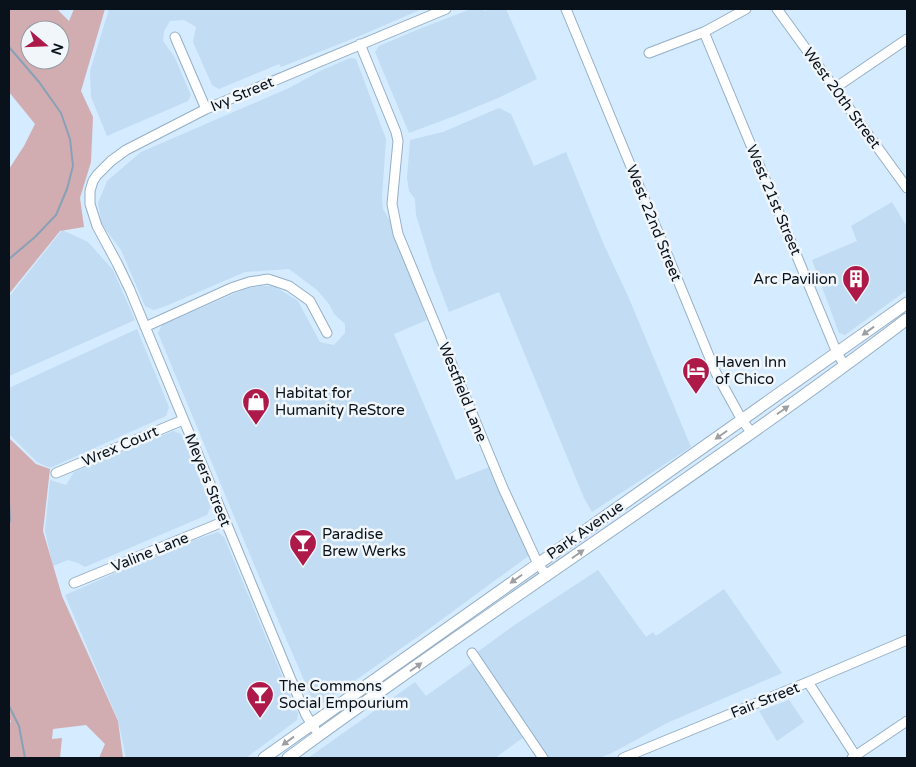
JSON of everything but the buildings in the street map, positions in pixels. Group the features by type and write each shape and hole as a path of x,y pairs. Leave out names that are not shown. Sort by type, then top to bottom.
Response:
{"main road":[{"name":"Park Avenue","path":"264,758 907,302"},
{"name":"Park Avenue","path":"288,758 845,366 907,319"}],"street":[{"name":"Ivy Street","path":"97,226 90,204 90,191 93,181 111,161 126,150 206,109 446,9"},
{"name":"West 22nd Street","path":"566,9 713,366 742,420 751,432"},
{"path":"649,52 704,32 746,9"},
{"name":"West 20th Street","path":"777,9 907,188"},
{"name":"West 21st Street","path":"704,32 837,353 845,366"},
{"path":"175,37 206,109"},
{"path":"835,88 907,39"},
{"name":"Westfield Lane","path":"360,44 398,141 392,204 398,234 503,488 538,564 547,576"},
{"name":"Meyers Street","path":"97,226 117,263 145,327 294,687 319,735"},
{"path":"145,327 231,288 249,282 268,280 289,286 310,301 328,333"},
{"name":"Wrex Court","path":"56,473 183,420"},
{"name":"Valine Lane","path":"74,583 225,521"},
{"name":"Fair Street","path":"623,758 907,640"},
{"path":"472,653 543,758"},
{"path":"808,682 855,757 907,721"}],"shaded area":[{"path":"9,9 57,9 68,20 20,20 20,70 70,70 69,20 74,9 105,9 81,91 93,117 91,162 80,198 84,227 60,231 9,294 9,169 35,124 9,92"},
{"path":"109,9 422,9 281,67 279,64 219,89 212,85 193,42 196,27 184,20 170,21 164,31 163,41 174,56 191,95 188,101 107,136 91,97 90,71"},
{"path":"471,9 485,11 490,9 506,9 537,79 498,98 409,133 375,52 379,46"},
{"path":"350,58 356,59 386,139 382,197 383,209 390,221 427,320 394,334 456,480 492,466 530,555 320,705 314,703 158,333 162,325 245,289 260,286 274,286 298,301 320,342 334,345 345,333 345,324 334,314 329,304 317,290 289,269 245,272 166,306 154,310 145,306 121,250 102,225 98,203 107,181 141,152 289,88 322,70"},
{"path":"499,108 511,114 534,166 566,152 691,447 592,512 584,498 499,292 449,312 433,270 416,215 415,199 409,191 407,178 410,140 443,132"},
{"path":"892,202 907,227 907,290 845,335 839,333 812,260 857,241 851,226"},
{"path":"62,230 88,242 113,270 135,320 9,376 9,297"},
{"path":"137,329 169,407 166,416 50,468 37,462 9,434 9,388"},
{"path":"173,431 181,434 211,506 207,515 85,567 68,560 53,566 45,531 50,480 66,485 74,472"},
{"path":"9,438 36,464 50,469 43,531 62,596 118,721 123,758 99,758 105,744 86,725 53,729 52,739 62,738 60,758 9,758 9,725 11,721 9,719"},
{"path":"218,532 224,537 298,714 297,720 246,758 126,758 118,720 65,595 182,544"},
{"path":"598,570 646,637 653,632 656,636 724,589 782,673 667,723 610,754 599,758 549,758 476,653"},
{"path":"472,663 524,737 495,758 308,758 415,682 426,696"},
{"path":"789,700 804,722 777,741 759,711"}],"waterway":[{"path":"9,47 39,82 61,113 70,139 73,166 67,189 56,215 35,237 9,259"},
{"path":"9,501 9,523"},
{"path":"9,706 19,726 25,758"}],"place":[{"name":"Arc Pavilion","path":"856,303"},
{"name":"Haven Inn of Chico","path":"696,395"},
{"name":"Habitat for Humanity ReStore","path":"256,426"},
{"name":"Paradise Brew Werks","path":"303,567"},
{"name":"The Commons Social Empourium","path":"260,719"}]}
